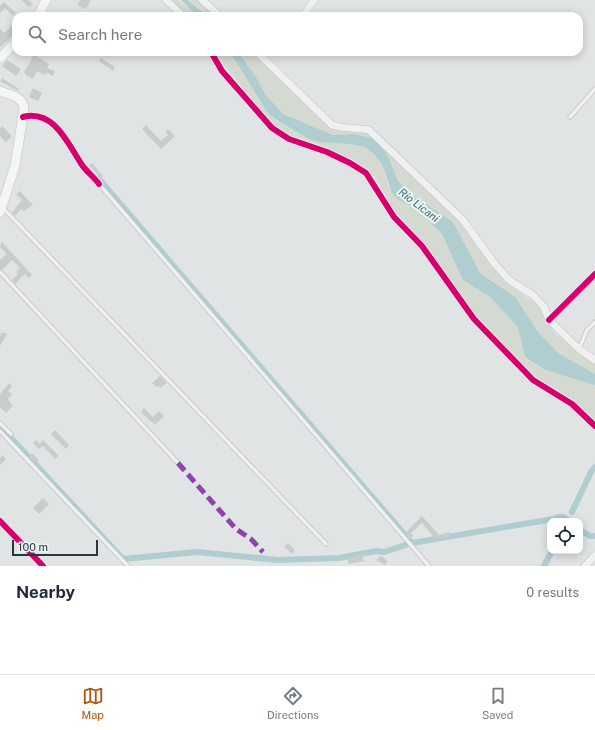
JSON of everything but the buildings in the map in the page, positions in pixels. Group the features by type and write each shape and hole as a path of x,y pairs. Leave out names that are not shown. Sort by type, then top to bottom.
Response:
{"main road":[{"path":"40,12 46,0"},
{"path":"0,58 12,46"},
{"path":"0,91 20,99 23,103 23,118 15,166 1,208"}],"street":[{"path":"166,0 179,12"},
{"path":"202,0 216,12"},
{"path":"306,12 314,0"},
{"path":"213,56 222,71 272,128 289,139 327,152 350,163 366,173 394,217 422,246 438,272 474,319 533,380 572,404 595,426"},
{"path":"261,56 332,125 343,128 352,127 369,130 463,220 494,263 509,280 532,295 544,307 549,320 578,349 595,360"},
{"path":"23,118 33,115 47,120 60,131 83,166 99,184"},
{"path":"549,320 595,274"},
{"path":"0,521 43,566"},
{"path":"585,566 595,555"}],"lane":[{"path":"570,117 595,89"},
{"path":"99,184 429,566"},
{"path":"1,208 326,544"},
{"path":"0,272 178,463"},
{"path":"578,349 587,330 595,322"},
{"path":"0,423 11,434"},
{"path":"0,431 128,566"}],"shaded area":[{"path":"169,0 178,0 192,12 182,12"},
{"path":"190,0 201,0 214,12 203,12"},
{"path":"217,56 232,56 267,112 280,122 309,139 365,147 373,153 382,164 388,186 400,201 414,207 442,234 463,280 490,297 518,327 525,357 595,385 595,423 539,382 479,319 390,204 376,178 353,159 295,138 272,124"},
{"path":"241,56 258,56 322,119 370,135 382,145 414,179 458,220 479,250 505,282 537,305 555,334 595,364 595,374 558,353 538,332 515,297 480,273 453,222 412,195 398,181 388,156 379,144 354,134 333,135 283,114 265,94 256,77"}],"water":[{"path":"181,0 188,0 202,12 193,12"},
{"name":"Río Licani","path":"232,56 241,56 256,77 265,94 283,114 333,135 354,134 371,138 379,144 388,156 398,181 412,195 453,222 480,273 515,297 538,332 558,353 595,374 595,385 546,370 525,357 518,327 490,297 463,280 442,234 414,207 400,201 392,193 382,164 373,153 365,147 349,144 320,142 309,139 280,122 267,112"}],"waterway":[{"path":"98,178 412,543 547,520"},
{"path":"0,426 123,559 197,552 278,560 339,558 376,551 384,552 412,543"},
{"path":"572,512 591,472 595,467"},
{"path":"556,518 564,518"},
{"path":"583,532 590,536 595,536"},
{"path":"544,566 550,554"}],"marked path":[{"path":"178,463 236,529 251,539 263,552"}],"cycle path":[{"path":"213,56 222,71 272,128 289,139 327,152 350,163 366,173 394,217 422,246 474,319 533,380 572,404 595,426"},
{"path":"23,117 34,116 43,118 52,123 65,138 84,168 99,184"},
{"path":"549,320 595,274"},
{"path":"0,521 43,566"}]}
